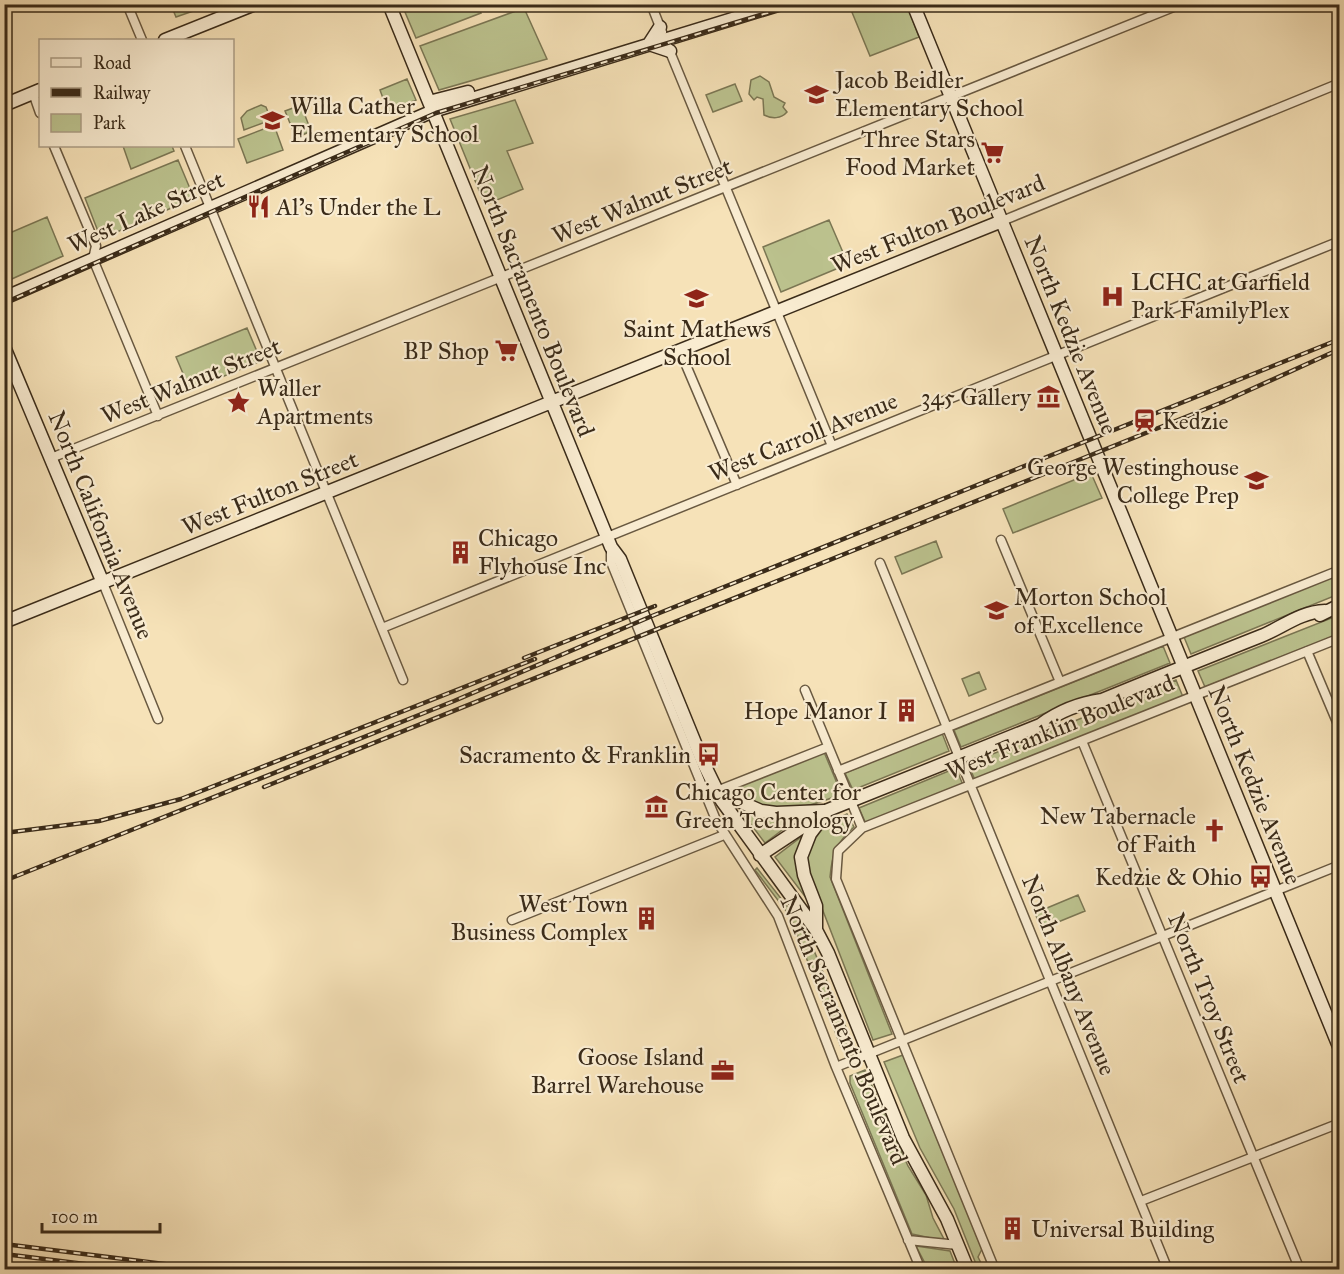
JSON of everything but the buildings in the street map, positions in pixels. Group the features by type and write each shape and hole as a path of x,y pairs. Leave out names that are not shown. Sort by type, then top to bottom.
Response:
{"street":[{"path":"127,4 142,39"},
{"path":"168,39 255,4"},
{"name":"North Sacramento Boulevard","path":"389,4 609,542 620,559 711,793 724,835 778,916 836,1067 921,1269"},
{"path":"651,4 832,446"},
{"name":"West Lake Street","path":"4,298 98,253 432,110 649,44 668,45 781,4"},
{"name":"North Kedzie Avenue","path":"913,4 1340,1049"},
{"name":"West Walnut Street","path":"51,458 1181,4"},
{"path":"649,44 660,27"},
{"name":"West Fulton Boulevard","path":"552,402 1340,83"},
{"path":"432,110 465,91 477,96"},
{"path":"4,105 37,92"},
{"path":"54,147 98,253 158,416"},
{"path":"185,147 403,680"},
{"name":"West Carroll Avenue","path":"382,628 609,542 736,485 1340,241"},
{"path":"4,290 28,279 40,282"},
{"name":"North California Avenue","path":"4,347 158,719"},
{"path":"680,351 736,485"},
{"name":"West Fulton Street","path":"4,622 552,402"},
{"path":"1001,540 1060,682"},
{"name":"North Albany Avenue","path":"880,563 1168,1269"},
{"name":"West Franklin Boulevard","path":"838,771 1340,570"},
{"name":"West Franklin Boulevard","path":"760,855 828,810 1040,725 1055,723 1092,708 1102,700 1266,633 1279,633 1316,618 1325,611 1340,605"},
{"name":"West Franklin Boulevard","path":"862,828 1340,638"},
{"path":"1307,651 1340,729"},
{"path":"805,690 862,828"},
{"name":"North Troy Street","path":"1082,741 1300,1269"},
{"path":"711,793 828,747"},
{"path":"711,793 761,811 776,813 828,810"},
{"name":"North Sacramento Boulevard","path":"711,793 816,930 828,952 903,1138 947,1219 968,1269"},
{"path":"816,930 816,906 804,875 801,857 810,834 828,810"},
{"name":"North Sacramento Boulevard","path":"862,828 838,851 836,879 995,1269"},
{"path":"512,920 724,835"},
{"path":"836,1067 1340,865"},
{"path":"1141,1201 1340,1123"},
{"path":"908,1240 958,1245"}],"green space":[{"path":"171,5 198,5 199,9 176,17"},
{"path":"402,5 477,5 481,13 416,38"},
{"path":"849,5 907,5 919,37 870,56"},
{"path":"524,8 547,59 439,90 420,46"},
{"path":"760,76 769,82 774,97 785,103 783,107 787,112 782,116 773,118 764,115 763,99 757,97 754,100 749,94 751,80"},
{"path":"407,79 416,100 388,112 380,90"},
{"path":"735,84 742,101 713,112 706,95"},
{"path":"515,100 533,143 507,151 523,189 485,205 450,119"},
{"path":"261,105 266,107 271,120 244,130 241,118 247,111"},
{"path":"301,105 311,131 296,138 285,111"},
{"path":"274,125 283,150 247,163 238,139"},
{"path":"123,147 172,147 174,151 131,169"},
{"path":"178,160 194,198 101,239 85,198"},
{"path":"47,217 63,256 5,282 5,235"},
{"path":"829,220 848,264 781,292 763,247"},
{"path":"247,328 261,361 190,390 176,357"},
{"path":"1091,473 1102,498 1013,533 1003,509"},
{"path":"936,541 942,557 902,574 895,557"},
{"path":"1339,574 1339,594 1191,654 1184,637"},
{"path":"1339,615 1339,634 1205,687 1198,671"},
{"path":"1163,646 1170,663 961,747 954,730"},
{"path":"979,672 986,689 969,696 962,679"},
{"path":"1176,680 1183,697 975,780 968,764"},
{"path":"942,733 949,751 853,790 845,773"},
{"path":"824,752 839,788 839,795 812,804 785,809 758,805 735,788"},
{"path":"956,768 963,785 866,824 859,808"},
{"path":"738,807 802,815 765,843"},
{"path":"847,814 854,827 836,849 830,877 892,1034 873,1040 806,867 808,847 816,833"},
{"path":"805,834 798,857 813,907 775,857"},
{"path":"757,868 805,929 852,1042 841,1047 790,916 755,870"},
{"path":"1078,895 1085,911 1041,929 1035,913"},
{"path":"903,1055 982,1249 978,1257 984,1269 978,1269 954,1209 920,1148 884,1062"},
{"path":"865,1070 908,1166 926,1195 933,1218 945,1241 912,1234 850,1083 850,1076"},
{"path":"916,1246 950,1251 957,1269 928,1269"}],"railway":[{"path":"4,303 436,113 797,4"},
{"path":"4,881 454,701 652,616 1340,339"},
{"path":"264,787 1223,402 1340,349"},
{"path":"524,658 655,606"},
{"path":"4,833 99,821 181,799 535,659"},
{"path":"4,1244 212,1270"},
{"path":"4,1254 133,1270"}],"place":[{"name":"Jacob Beidler Elementary School","path":"817,94"},
{"name":"Willa Cather Elementary School","path":"272,120"},
{"name":"Three Stars Food Market","path":"993,153"},
{"name":"Al's Under the L","path":"258,207"},
{"name":"LCHC at Garfield Park FamilyPlex","path":"1113,296"},
{"name":"Saint Mathews School","path":"697,299"},
{"name":"BP Shop","path":"507,351"},
{"name":"345 Gallery","path":"1049,397"},
{"name":"Waller Apartments","path":"239,402"},
{"name":"Kedzie","path":"1144,421"},
{"name":"George Westinghouse College Prep","path":"1257,481"},
{"name":"Chicago Flyhouse Inc","path":"460,552"},
{"name":"Morton School of Excellence","path":"996,611"},
{"name":"Hope Manor I","path":"906,711"},
{"name":"Sacramento & Franklin","path":"709,755"},
{"name":"Chicago Center for Green Technology","path":"657,806"},
{"name":"New Tabernacle of Faith","path":"1214,830"},
{"name":"Kedzie & Ohio","path":"1260,877"},
{"name":"West Town Business Complex","path":"646,918"},
{"name":"Goose Island Barrel Warehouse","path":"722,1071"},
{"name":"Universal Building","path":"1013,1229"}]}
